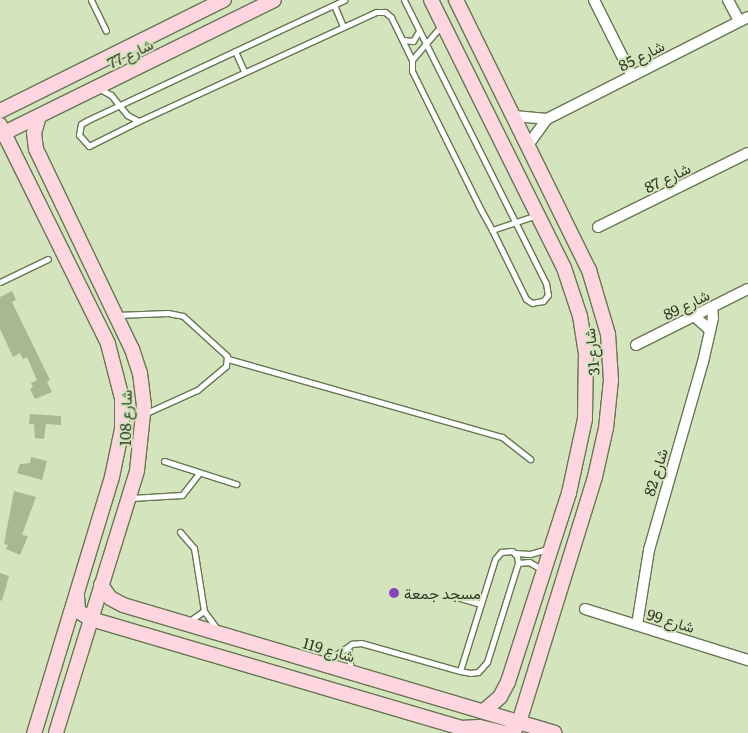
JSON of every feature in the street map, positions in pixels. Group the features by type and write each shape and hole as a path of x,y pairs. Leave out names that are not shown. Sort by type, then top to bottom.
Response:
{"street":[{"name":"شارع 77","path":"5,109 224,0"},
{"name":"شارع 77","path":"1,129 39,116 274,0"},
{"name":"شارع 31","path":"430,0 538,215 570,284 584,334 586,404 575,471 504,690 485,710"},
{"name":"شارع 31","path":"456,0 589,270 603,313 610,349 611,380 605,436 575,541 519,722"},
{"path":"594,0 632,76"},
{"path":"728,0 743,19"},
{"path":"182,46 208,26 210,16 207,9"},
{"name":"شارع 85","path":"528,145 547,119 743,19"},
{"path":"1,129 5,109"},
{"name":"شارع 108","path":"39,116 34,133 36,149 117,314 138,367 144,414 140,456 56,733"},
{"path":"514,116 547,119"},
{"name":"شارع 108","path":"1,129 113,357 120,382 122,414 112,477 34,733"},
{"name":"شارع 87","path":"598,227 748,153"},
{"path":"70,268 76,260 82,260 98,276"},
{"name":"شارع 89","path":"636,345 748,289"},
{"name":"شارع 82","path":"637,625 656,519 703,362 712,307"},
{"path":"694,316 708,329"},
{"path":"575,471 575,485 561,535 566,540 575,541"},
{"name":"شارع 119","path":"101,585 118,603 485,710 554,733"},
{"path":"77,591 78,611 91,619 478,733"},
{"name":"شارع 99","path":"585,609 748,660"},
{"path":"240,663 235,653 240,648 285,653"},
{"path":"461,728 479,727 505,732 515,729 519,722"}],"lane":[{"path":"90,0 106,32"},
{"path":"344,0 235,51 121,108 81,124 80,135 84,142 90,146 96,144 139,121 171,109 244,71 376,12 385,12 391,17 412,60 412,71 526,299 532,303 543,301 548,290 404,0"},
{"path":"334,4 343,26"},
{"path":"412,60 442,23"},
{"path":"402,40 413,41 419,31"},
{"path":"235,51 244,71"},
{"path":"94,88 107,92 121,108 139,121"},
{"path":"492,230 538,215"},
{"path":"0,282 48,259"},
{"path":"117,314 168,313 184,316 223,350 228,359 502,437 530,459"},
{"path":"144,414 197,390 223,368 228,359"},
{"path":"164,461 236,484"},
{"path":"128,498 182,495 199,473"},
{"path":"180,532 194,548 204,611 223,634"},
{"path":"460,671 495,559 504,550 533,554 551,548"},
{"path":"320,663 334,658 348,646 361,643 460,671 475,673 485,666 518,563 515,553"},
{"path":"518,563 534,564 544,571"},
{"path":"453,596 481,604"},
{"path":"182,623 192,621 204,611"},
{"path":"348,646 352,672"}],"building":[{"path":"12,291 16,300 12,302 50,380 47,382 52,392 35,399 30,389 33,387 31,383 37,380 27,357 23,359 20,353 13,357 0,329 0,297"},
{"path":"30,414 61,416 61,425 46,424 44,439 35,438 34,424 29,424"},
{"path":"31,457 47,461 42,480 17,473 20,464 30,463"},
{"path":"14,491 36,497 22,535 28,536 20,555 6,549 8,545 4,544"},
{"path":"0,573 9,576 2,601 0,600"}],"place":[{"name":"مسجد جمعة","path":"394,593"}]}
